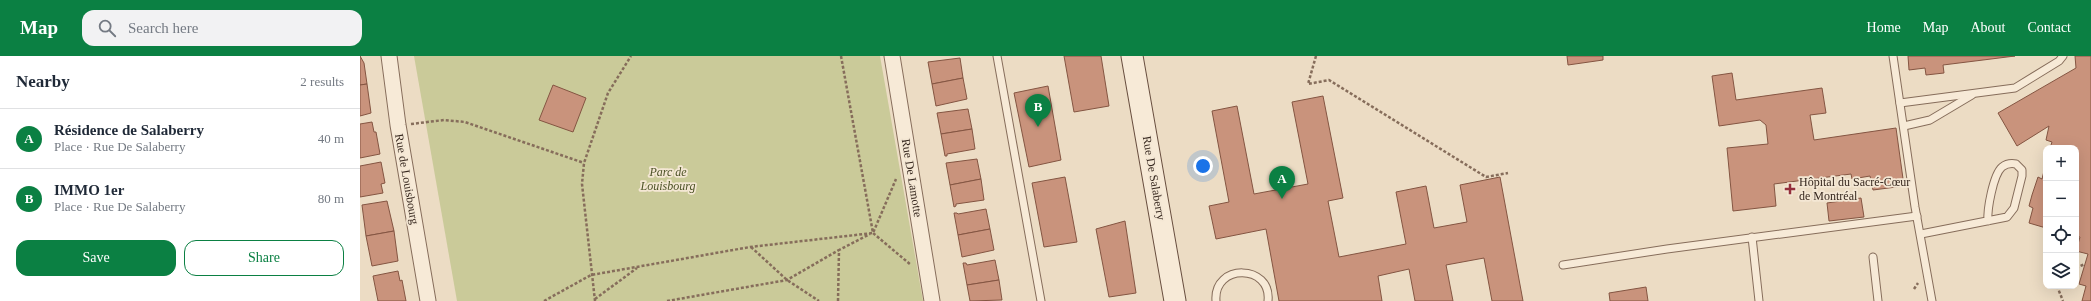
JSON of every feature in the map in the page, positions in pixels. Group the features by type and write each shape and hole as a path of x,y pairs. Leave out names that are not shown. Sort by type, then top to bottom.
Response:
{"main road":[{"name":"Rue De Salaberry","path":"1132,56 1175,301"}],"street":[{"name":"Rue de Louisbourg","path":"389,56 398,125 428,301"},
{"name":"Rue De Lamotte","path":"892,56 932,301"}],"lane":[{"path":"997,56 1041,301"},
{"path":"1893,56 1917,216 1932,301"},
{"path":"1900,103 2015,88 2059,61 2063,56"},
{"path":"1904,126 1930,120 1976,93"},
{"path":"1921,234 1988,222 2007,217 2011,213 2022,176 2022,170 2016,164 2007,165 1998,172 1987,210 1988,222"},
{"path":"1562,265 1752,237 1917,216"},
{"path":"1752,237 1759,301"},
{"path":"1873,257 1878,301"},
{"path":"1216,301 1218,288 1223,281 1229,276 1246,272 1254,275 1261,281 1266,288 1268,301"}],"path":[{"path":"631,56 608,93 584,163 582,184 595,300 639,266"},
{"path":"841,56 873,233 928,279"},
{"path":"1316,56 1308,84 1329,80 1486,177 1508,173"},
{"path":"398,125 444,120 464,122 584,163"},
{"path":"667,301 787,280 839,250 873,233 908,153"},
{"path":"544,301 591,275 750,247 873,233"},
{"path":"750,247 787,280 819,301"},
{"path":"838,301 839,250"},
{"path":"2079,267 2085,264"},
{"path":"2059,289 2063,301"}],"green space":[{"name":"Parc de Louisbourg","path":"414,56 880,56 923,301 457,301"}],"building":[{"path":"360,56 364,63 367,84 360,85"},
{"path":"1064,56 1101,56 1109,106 1074,112"},
{"path":"1567,56 1603,56 1603,60 1568,65"},
{"path":"1908,56 2015,56 1943,65 1944,73 1926,75 1925,68 1909,70"},
{"path":"2075,56 2091,56 2091,301 2082,301 2086,286 2079,284 2088,254 2079,252 2079,145 2051,145 2052,142 2046,140 2049,126 2017,146 1998,113 2076,68"},
{"path":"960,58 963,78 932,84 928,62"},
{"path":"1732,73 1736,100 1822,88 1826,113 1810,115 1814,140 1896,128 1904,186 1873,190 1870,176 1852,179 1851,174 1774,184 1776,206 1733,211 1727,148 1768,144 1766,125 1760,120 1719,126 1712,76"},
{"path":"963,78 967,99 936,106 932,84"},
{"path":"367,84 371,113 360,116 360,85"},
{"path":"553,85 586,98 573,132 539,120"},
{"path":"1048,86 1061,160 1029,167 1014,93"},
{"path":"1323,96 1343,198 1328,201 1339,257 1406,244 1396,192 1426,186 1434,228 1467,222 1460,185 1500,177 1523,301 1492,301 1484,258 1446,265 1453,301 1415,301 1409,269 1378,276 1382,301 1279,301 1266,229 1216,239 1209,206 1229,202 1212,111 1237,106 1254,194 1308,184 1292,102"},
{"path":"968,109 972,129 941,134 937,113"},
{"path":"372,122 374,132 376,132 380,154 360,158 360,124"},
{"path":"972,129 975,149 947,154 947,156 945,156 941,134"},
{"path":"977,159 981,179 950,185 946,163"},
{"path":"381,162 385,183 381,184 383,193 360,197 360,166"},
{"path":"2043,175 2043,227 2029,223 2033,208 2029,206 2032,195 2038,177 2042,179"},
{"path":"1065,177 1077,242 1044,247 1032,183"},
{"path":"981,179 984,200 956,204 954,207 950,185"},
{"path":"1861,198 1864,217 1829,221 1827,203"},
{"path":"387,201 394,231 366,236 362,205"},
{"path":"986,209 990,229 958,235 954,213 958,214"},
{"path":"1125,221 1136,293 1109,297 1096,229"},
{"path":"990,229 994,250 962,257 958,235"},
{"path":"394,231 398,261 372,266 366,236"},
{"path":"995,260 999,280 967,285 963,263 966,263 967,265"},
{"path":"398,271 400,281 402,280 406,301 378,301 373,276"},
{"path":"999,280 1002,300 970,301 967,285"},
{"path":"1646,287 1648,301 1610,301 1609,293"}],"place":[{"name":"IMMO 1er","path":"1038,127"},
{"name":"Hôpital du Sacré-Cœur de Montréal","path":"1790,189"},
{"name":"Résidence de Salaberry","path":"1282,199"}]}
